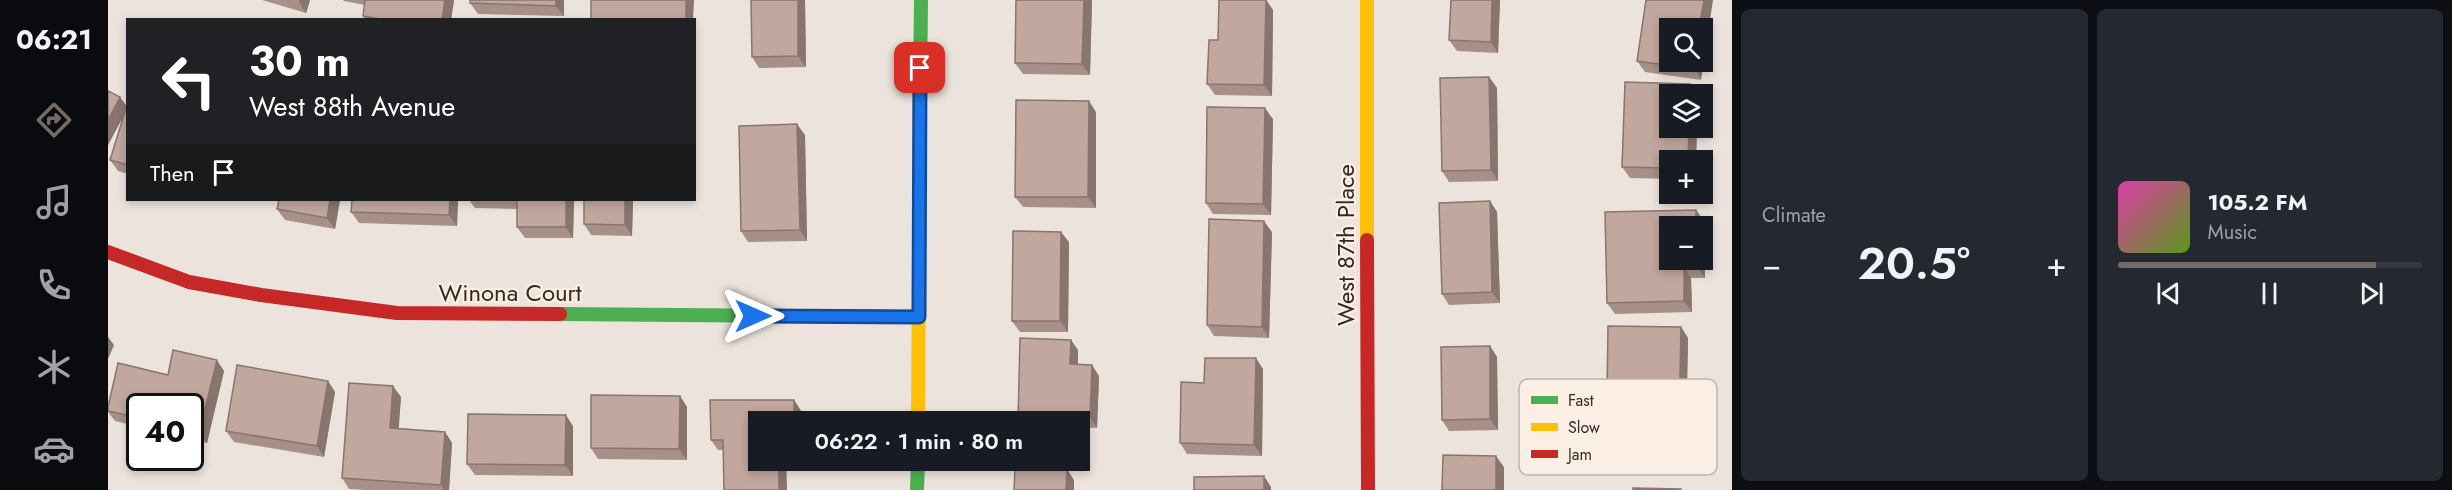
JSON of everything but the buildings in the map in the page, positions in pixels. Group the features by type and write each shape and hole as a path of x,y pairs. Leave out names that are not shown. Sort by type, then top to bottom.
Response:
{"street":[{"path":"918,411 921,0"},
{"name":"West 87th Place","path":"1367,0 1368,490"},
{"name":"Winona Court","path":"108,252 189,282 261,295 397,313 919,317"},
{"path":"918,471 918,490"}],"traffic: fast":[{"path":"920,87 921,0"},
{"path":"560,314 919,317"},
{"path":"917,490 918,471"}],"traffic: slow":[{"path":"1367,0 1367,240"},
{"path":"918,411 920,87"}],"traffic: jam":[{"path":"1367,240 1368,490"},
{"path":"108,252 189,282 261,295 397,313 560,314"}],"route":[{"path":"753,316 919,317 920,68"}]}
